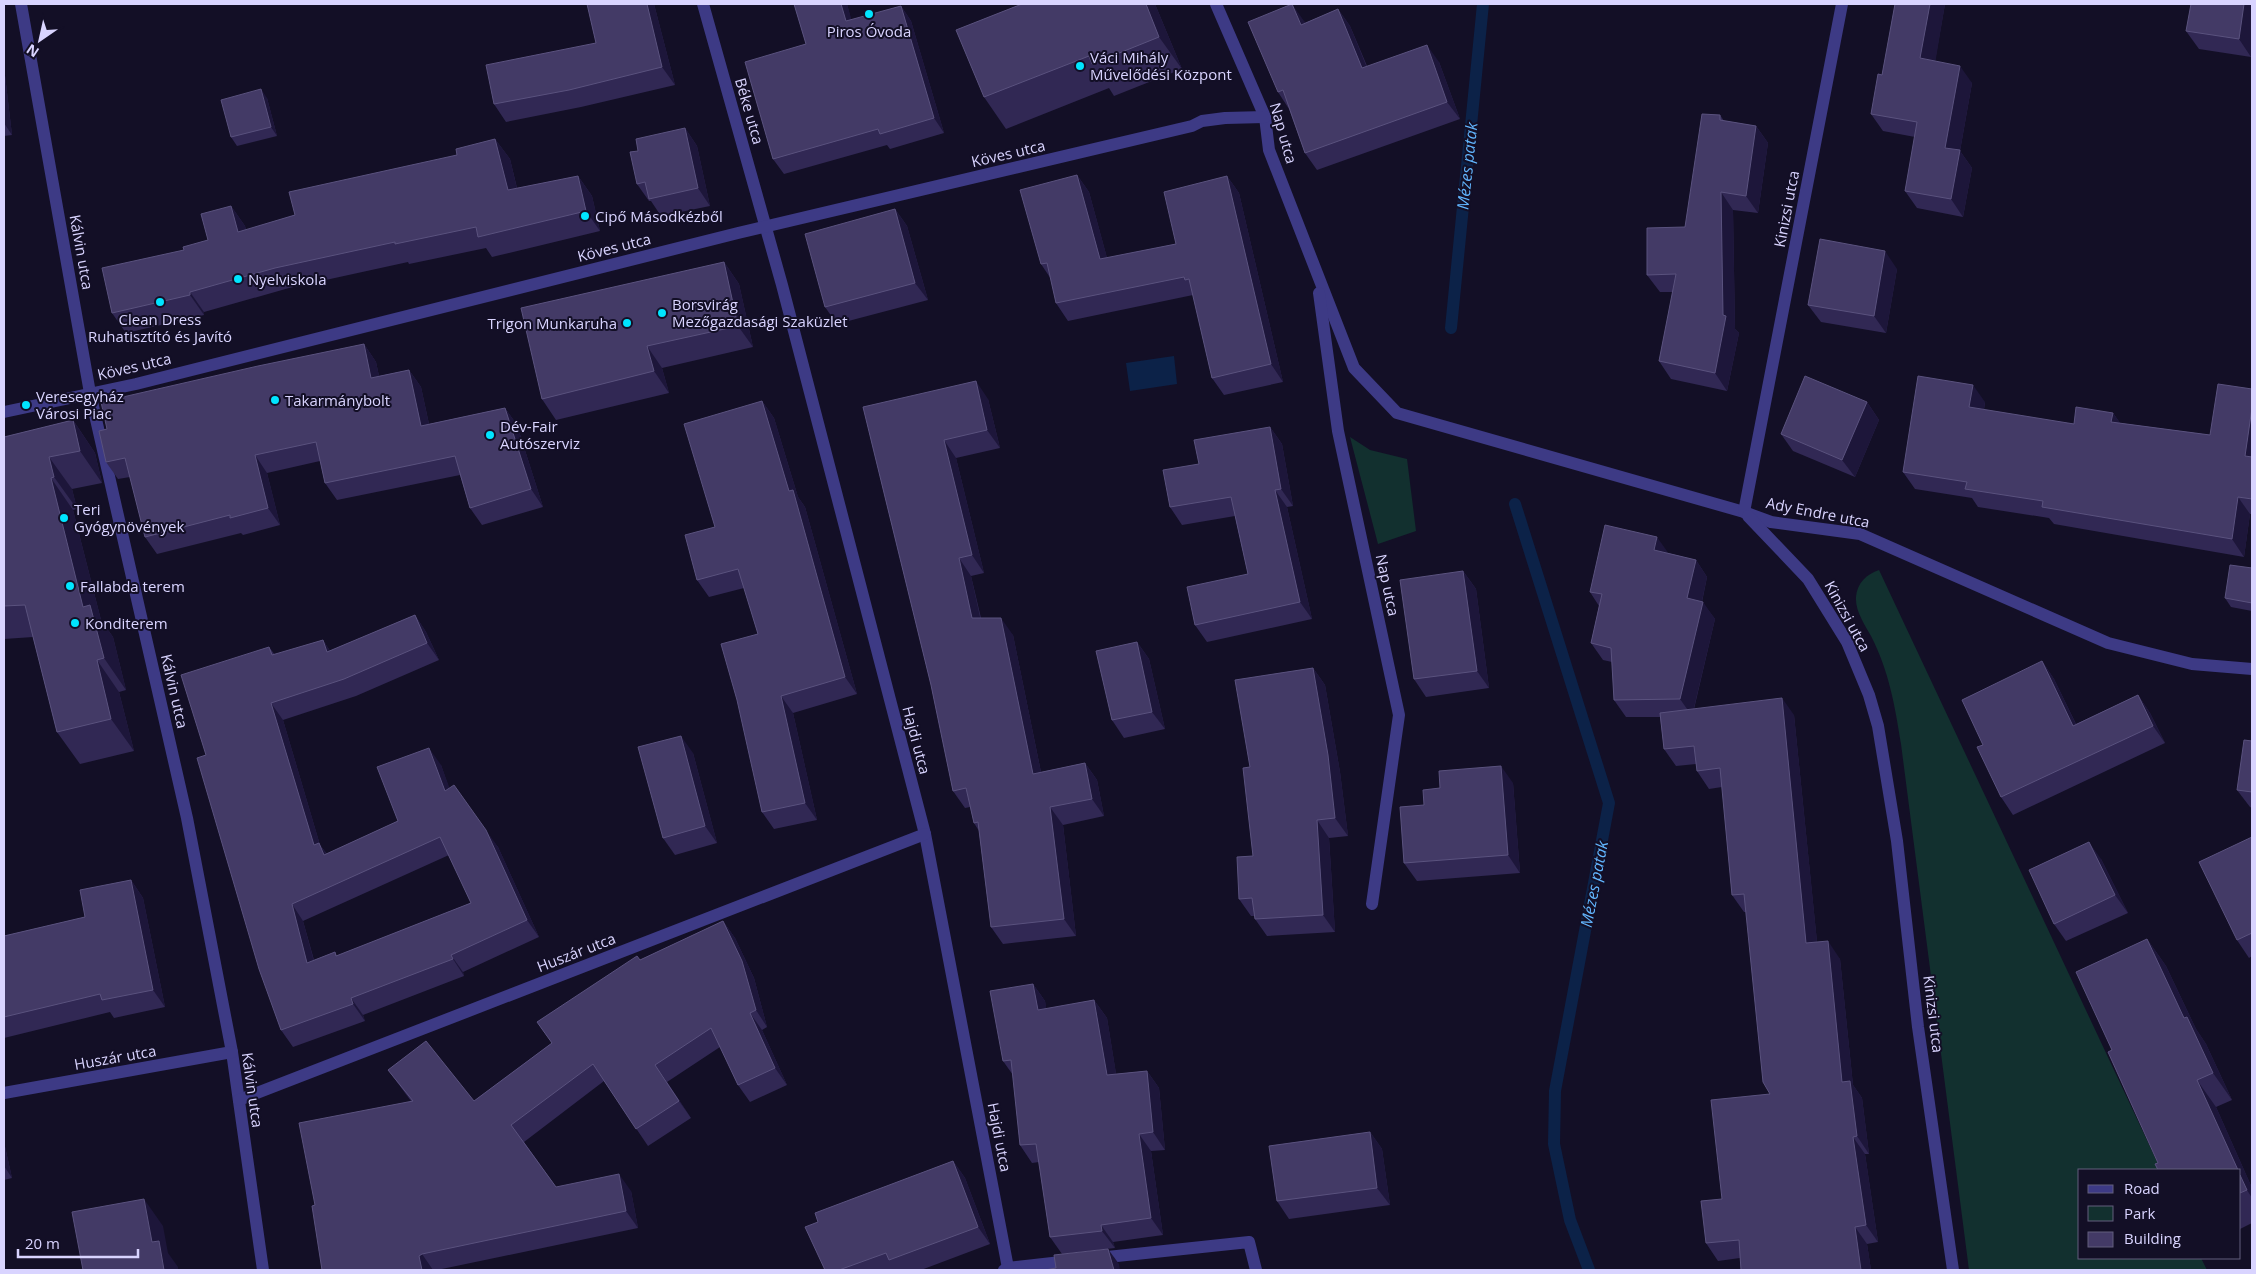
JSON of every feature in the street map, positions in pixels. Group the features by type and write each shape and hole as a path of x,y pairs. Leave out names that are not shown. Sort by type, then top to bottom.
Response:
{"street":[{"name":"Kálvin utca","path":"22,4 90,393 187,818 232,1052 263,1270"},
{"name":"Béke utca","path":"703,4 766,227"},
{"name":"Nap utca","path":"1216,4 1265,117 1269,150 1354,368 1397,413"},
{"name":"Kinizsi utca","path":"1842,4 1744,512 1808,578 1847,642 1878,726 1897,841 1918,1027 1953,1270"},
{"name":"Köves utca","path":"4,412 90,393 766,227 1183,128 1202,121 1225,118 1265,117"},
{"name":"Hajdi utca","path":"766,227 925,834 1006,1269 1249,1242 1256,1270"},
{"name":"Nap utca","path":"1317,273 1338,431 1399,715 1372,904"},
{"name":"Ady Endre utca","path":"1397,413 1744,512 1771,522 1860,534 2108,643 2192,664 2252,669"},
{"name":"Huszár utca","path":"239,1100 925,834"},
{"name":"Huszár utca","path":"4,1093 232,1052"}],"green space":[{"path":"1350,437 1370,450 1407,459 1416,531 1378,544"},
{"path":"1879,570 2161,1169 2078,1169 2078,1259 2202,1259 2207,1270 1969,1270 1899,730 1894,702 1882,662 1861,618 1856,602 1858,587 1870,574"}],"water":[{"path":"1174,356 1177,384 1130,391 1126,363"}],"building":[{"path":"587,4 647,4 662,67 569,90 494,104 486,65 596,43"},
{"path":"794,4 841,4 846,21 901,6 934,118 880,134 878,129 773,159 745,62 806,44"},
{"path":"1022,4 1146,4 1159,37 1092,64 1089,56 984,97 956,30"},
{"path":"1292,4 1301,25 1338,9 1362,68 1427,45 1447,102 1305,153 1283,90 1278,92 1248,22"},
{"path":"1895,4 1930,4 1920,58 1960,66 1945,148 1960,150 1951,199 1905,191 1917,122 1871,114 1878,74 1882,75"},
{"path":"2191,4 2244,4 2239,39 2186,31"},
{"path":"261,89 271,127 231,137 221,100"},
{"path":"1702,114 1720,115 1720,120 1756,126 1746,196 1721,192 1723,315 1726,316 1715,373 1659,361 1676,274 1647,275 1647,228 1685,227"},
{"path":"685,128 698,188 649,199 645,182 637,184 630,152 638,151 636,139"},
{"path":"495,139 508,190 578,176 586,211 478,237 476,227 395,244 395,242 275,268 190,292 190,295 112,313 102,268 184,250 183,247 208,240 201,214 231,206 238,232 295,215 289,192 457,155 456,149"},
{"path":"1077,175 1100,259 1176,244 1164,192 1227,176 1271,364 1212,378 1189,279 1185,280 1184,277 1056,303 1047,263 1041,264 1020,190"},
{"path":"895,209 915,283 825,307 805,234"},
{"path":"1820,239 1885,251 1874,316 1808,305"},
{"path":"724,262 738,326 647,346 654,371 542,399 521,308"},
{"path":"364,344 371,378 409,370 421,426 505,408 531,489 470,508 455,456 325,483 316,442 255,455 268,508 230,518 230,515 145,537 125,458 106,462 99,431 107,429 101,402"},
{"path":"1805,376 1867,402 1842,460 1781,434"},
{"path":"1918,376 1973,385 1969,407 2074,424 2076,407 2113,413 2111,422 2210,435 2218,384 2252,389 2252,408 2245,456 2252,457 2252,499 2238,497 2232,539 2042,507 2043,501 1965,489 1967,482 1903,472"},
{"path":"976,381 987,430 944,440 972,555 959,558 972,618 1001,618 1033,774 1085,763 1092,799 1050,807 1064,919 991,927 978,822 974,823 966,788 953,791 931,685 863,407"},
{"path":"762,401 789,491 793,490 845,677 781,696 805,803 762,812 737,700 721,644 758,634 738,569 697,580 685,535 715,527 684,424"},
{"path":"73,420 80,451 49,457 54,477 51,478 83,607 90,605 104,658 97,660 111,719 57,732 25,605 4,606 4,437"},
{"path":"1270,427 1281,489 1275,490 1300,602 1195,625 1187,587 1248,574 1231,497 1170,507 1163,470 1199,464 1194,440"},
{"path":"1605,525 1657,537 1654,550 1696,560 1687,598 1703,602 1680,699 1614,700 1611,648 1591,643 1602,594 1590,592"},
{"path":"2230,565 2252,568 2252,603 2225,598"},
{"path":"1463,571 1477,671 1414,679 1400,580"},
{"path":"415,615 427,643 344,679 271,703 314,845 319,843 324,855 398,821 377,767 429,748 445,791 454,785 486,830 527,920 451,955 453,959 351,998 353,1004 281,1030 259,969 197,758 206,755 181,675 269,647 272,655 323,640 327,652","holes":["440,837 471,903 336,956 335,952 307,963 292,904"]},
{"path":"1137,642 1152,712 1112,720 1096,651"},
{"path":"2042,661 2073,726 2138,695 2153,726 2001,797 1977,747 1983,745 1962,700"},
{"path":"1313,668 1328,755 1335,818 1317,820 1323,915 1255,919 1252,898 1239,899 1237,857 1253,856 1243,768 1250,767 1235,680"},
{"path":"1782,698 1806,943 1828,941 1842,1082 1850,1081 1857,1136 1853,1137 1866,1225 1855,1227 1861,1270 1741,1270 1739,1240 1706,1243 1701,1201 1722,1199 1711,1100 1770,1094 1763,1082 1744,894 1732,895 1720,768 1697,771 1694,746 1664,749 1660,713"},
{"path":"681,736 705,826 663,838 638,747"},
{"path":"2244,740 2252,741 2252,792 2237,790"},
{"path":"1501,766 1508,855 1404,863 1400,807 1424,805 1423,790 1440,788 1439,771"},
{"path":"2252,837 2252,933 2237,940 2199,862"},
{"path":"2089,842 2115,895 2054,924 2029,870"},
{"path":"131,880 153,990 102,1000 100,994 4,1017 4,936 85,917 80,890"},
{"path":"723,921 742,961 756,1010 750,1013 775,1068 738,1085 711,1028 655,1065 679,1101 636,1129 593,1064 511,1125 556,1187 619,1174 626,1211 422,1254 419,1256 422,1270 322,1270 312,1206 315,1205 299,1123 413,1101 388,1070 426,1041 474,1101 552,1043 537,1022 637,956 640,960"},
{"path":"2147,939 2184,1018 2187,1017 2213,1073 2197,1080 2238,1169 2158,1169 2155,1164 2158,1163 2108,1052 2112,1050 2076,972"},
{"path":"1033,984 1038,1010 1094,1000 1107,1075 1147,1071 1153,1132 1139,1134 1151,1218 1101,1225 1102,1231 1050,1237 1036,1144 1020,1145 1011,1060 1003,1061 990,991"},
{"path":"1370,1132 1377,1188 1277,1201 1269,1146"},
{"path":"953,1161 978,1227 889,1260 886,1253 839,1270 825,1270 805,1227 818,1222 815,1213"},
{"path":"2241,1177 2247,1190 2241,1193"},
{"path":"144,1199 152,1242 159,1241 164,1270 83,1270 72,1212"},
{"path":"1108,1249 1114,1270 1045,1270 1056,1268 1054,1255"}],"waterway":[{"name":"Mézes patak","path":"1451,328 1483,4"},
{"name":"Mézes patak","path":"1515,504 1609,803 1555,1091 1554,1144 1570,1220 1589,1270"}],"place":[{"name":"Piros Óvoda","path":"869,14"},
{"name":"Váci Mihály Művelődési Központ","path":"1080,66"},
{"name":"Cipő Másodkézből","path":"585,216"},
{"name":"Nyelviskola","path":"238,279"},
{"name":"Clean Dress Ruhatisztító és Javító","path":"160,302"},
{"name":"Borsvirág Mezőgazdasági Szaküzlet","path":"662,313"},
{"name":"Trigon Munkaruha","path":"627,323"},
{"name":"Takarmánybolt","path":"275,400"},
{"name":"Veresegyház Városi Piac","path":"26,405"},
{"name":"Dév-Fair Autószerviz","path":"490,435"},
{"name":"Teri Gyógynövények","path":"64,518"},
{"name":"Fallabda terem","path":"70,586"},
{"name":"Konditerem","path":"75,623"}]}
